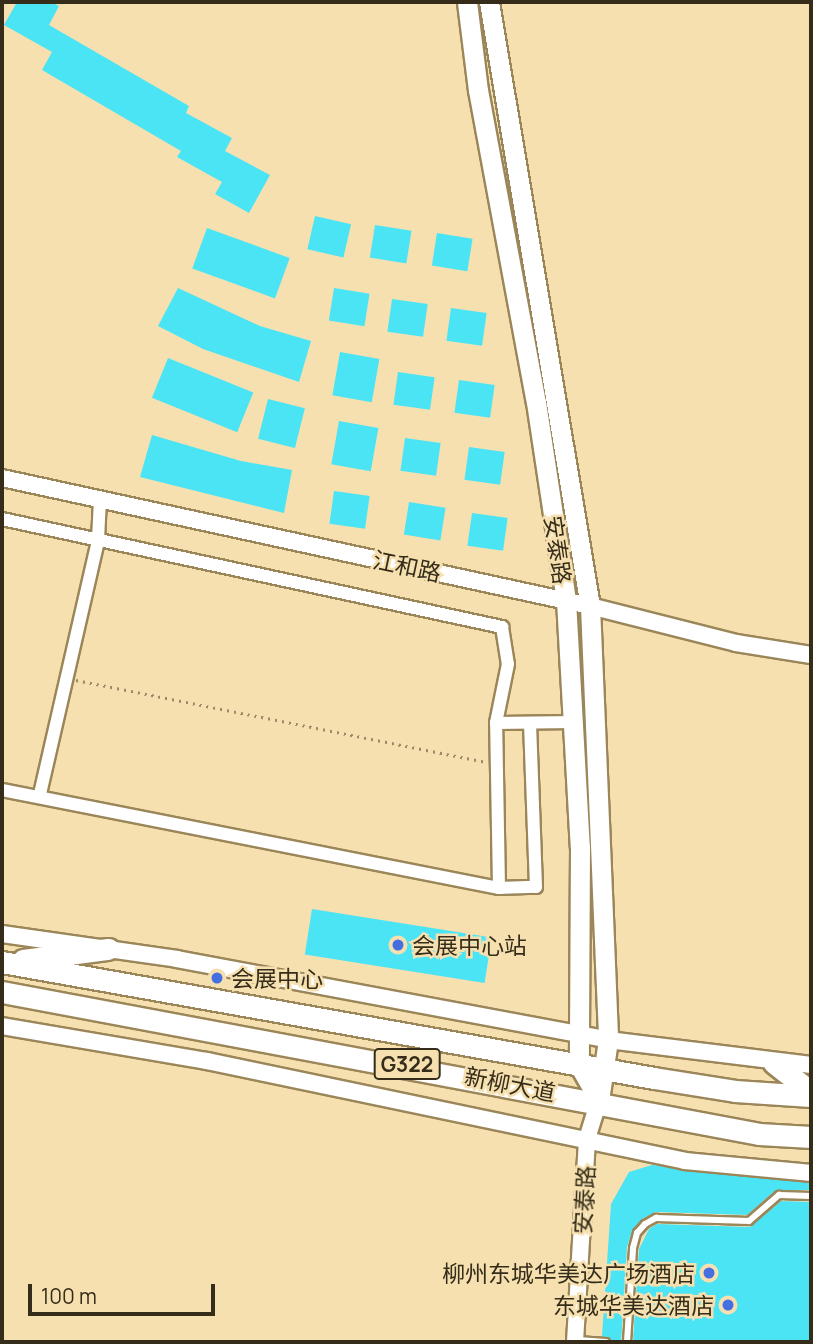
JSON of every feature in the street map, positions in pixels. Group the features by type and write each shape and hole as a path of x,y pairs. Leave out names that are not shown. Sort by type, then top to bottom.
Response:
{"highway":[{"path":"3,962 108,949"},
{"name":"新柳大道","path":"3,962 735,1091 811,1094"},
{"name":"新柳大道","path":"2,992 599,1100 759,1134 811,1137"},
{"path":"774,1063 811,1094"}],"main road":[{"name":"安泰路","path":"467,2 478,90 536,402 566,600 574,722 581,1034 579,1065"},
{"name":"安泰路","path":"489,2 590,606 608,1040 607,1069 599,1100"},
{"path":"579,1065 599,1100"}],"street":[{"name":"江和路","path":"2,478 566,600 736,643 811,655"},
{"path":"40,794 98,540 100,499"},
{"path":"2,519 502,627 508,664 496,723 499,888"},
{"path":"496,723 574,722"},
{"path":"2,790 40,794 499,888 536,887 530,723"},
{"path":"2,934 108,949 608,1040 774,1063 811,1065"},
{"path":"2,1026 207,1061 685,1161 811,1173"},
{"name":"安泰路","path":"575,1341 587,1139 599,1100"}],"lane":[{"path":"626,1342 633,1248 637,1233 645,1224 656,1218 749,1221 779,1195 811,1196"},
{"path":"575,1341 606,1342"}],"path":[{"path":"66,678 497,764"}],"building":[{"path":"17,2 51,2 59,6 49,25 189,106 186,113 232,138 225,151 270,175 249,213 215,194 222,182 177,157 181,151 42,70 52,52 4,25"},
{"path":"315,216 351,224 343,257 307,249"},
{"path":"375,225 412,231 406,263 370,258"},
{"path":"207,228 290,258 275,299 192,268"},
{"path":"437,233 473,239 467,271 432,266"},
{"path":"178,288 260,326 311,341 299,382 203,349 158,326"},
{"path":"334,288 370,294 364,326 329,321"},
{"path":"392,299 428,304 423,337 387,332"},
{"path":"451,308 487,313 482,346 446,341"},
{"path":"340,352 379,359 372,402 332,395"},
{"path":"168,358 253,392 237,432 152,398"},
{"path":"398,372 435,377 430,410 393,405"},
{"path":"459,380 495,385 490,418 454,413"},
{"path":"268,399 305,408 295,448 258,439"},
{"path":"339,421 378,428 371,471 331,464"},
{"path":"152,435 241,461 292,470 284,513 140,477"},
{"path":"405,438 441,443 436,476 400,471"},
{"path":"469,447 505,452 500,485 464,480"},
{"path":"334,491 370,496 365,529 329,524"},
{"path":"409,502 446,508 440,540 404,535"},
{"path":"472,513 508,518 503,551 467,546"},
{"name":"会展中心站","path":"312,909 492,937 485,983 305,954"},
{"path":"652,1165 811,1183 811,1190 776,1190 747,1215 656,1212 642,1219 632,1231 627,1247 621,1342 612,1342 602,1336 611,1204 629,1172"},
{"name":"柳州东城华美达广场酒店","path":"781,1201 811,1202 811,1342 633,1342 639,1249 649,1229 657,1224 750,1227"}],"place":[{"name":"会展中心站","path":"398,945"},
{"name":"会展中心","path":"217,978"},
{"name":"柳州东城华美达广场酒店","path":"709,1273"},
{"name":"东城华美达酒店","path":"728,1305"}]}
